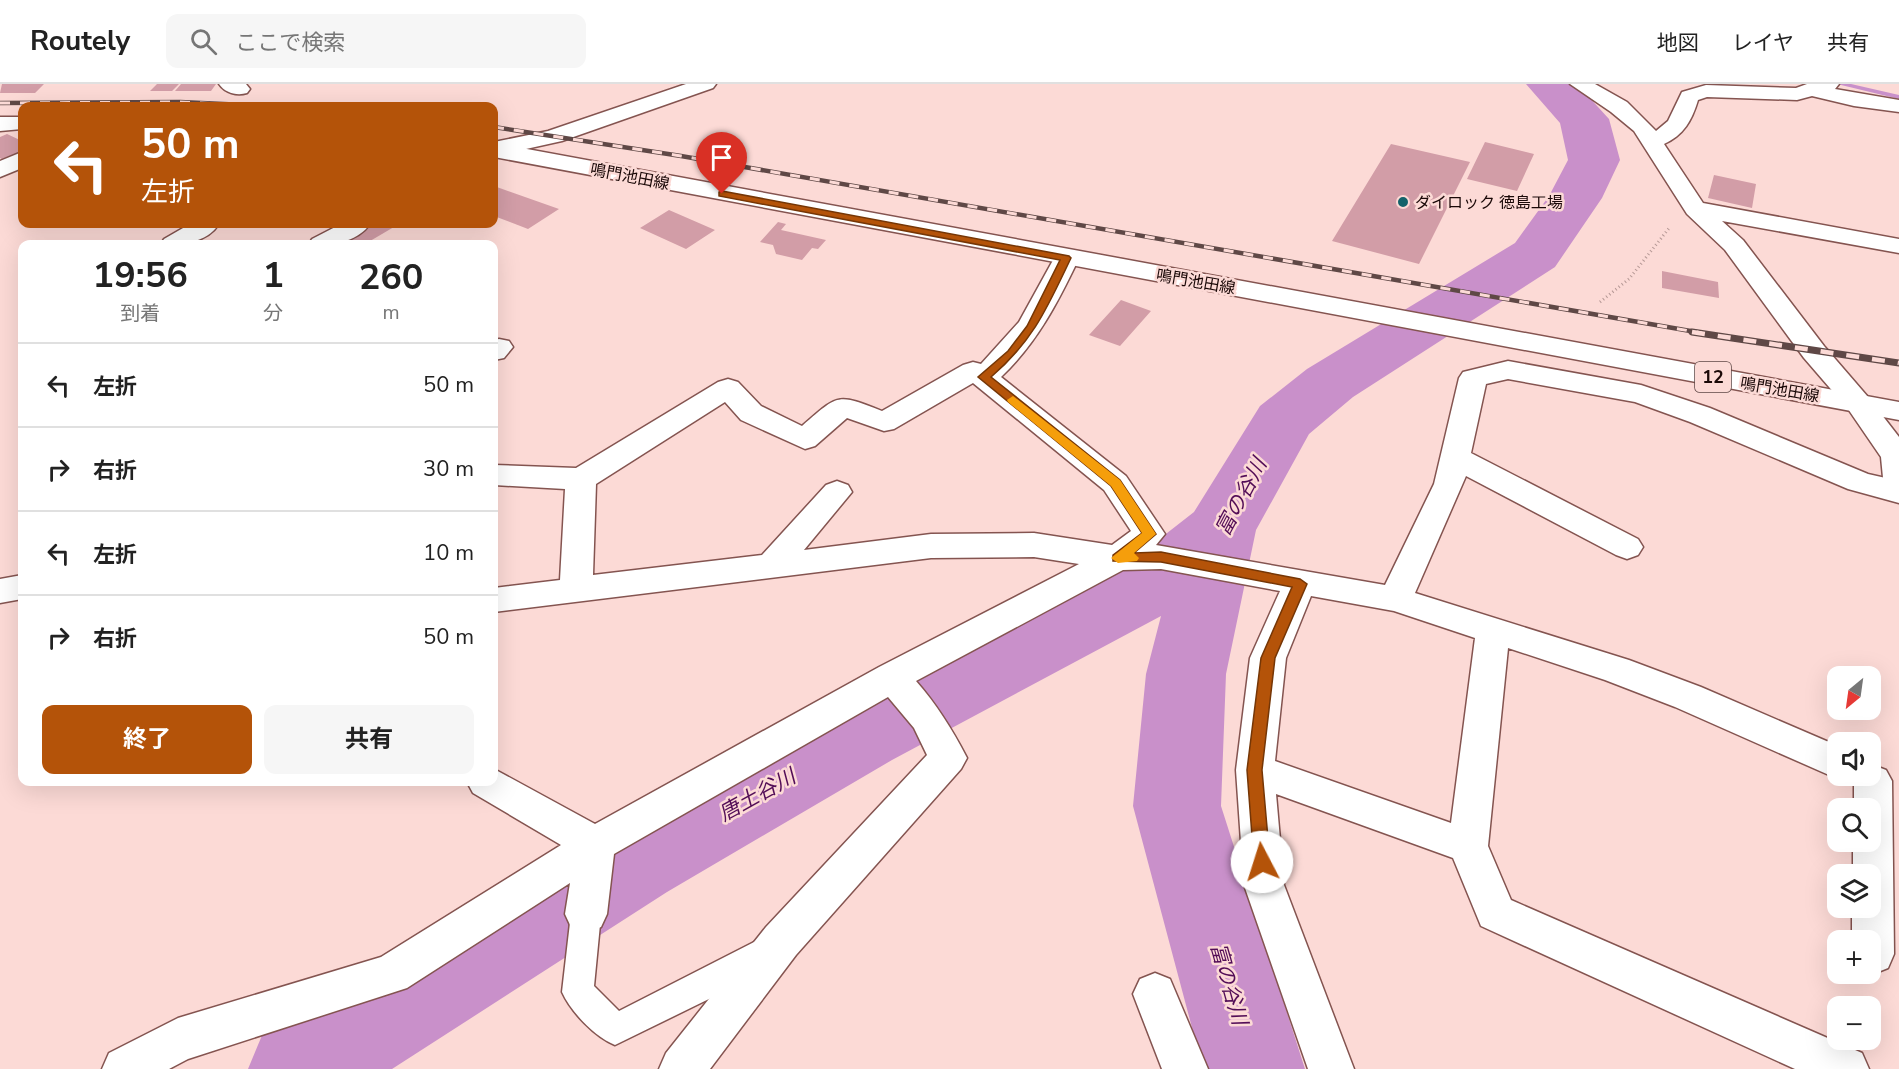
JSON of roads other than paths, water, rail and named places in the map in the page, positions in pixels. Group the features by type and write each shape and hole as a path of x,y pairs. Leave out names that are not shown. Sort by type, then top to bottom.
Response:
{"street":[{"path":"498,149 554,136 706,84"},
{"path":"1580,84 1619,107 1642,127 1695,209 1734,245 1814,352 1882,434 1896,457 1899,488"},
{"path":"1651,141 1670,134 1680,123 1689,96 1706,91 1739,91 1771,95 1797,94 1822,86 1854,100 1899,106"},
{"path":"0,124 18,123"},
{"name":"鳴門池田線","path":"498,151 1899,411"},
{"path":"0,170 18,161"},
{"path":"0,179 18,181"},
{"path":"1695,209 1899,246"},
{"path":"180,240 200,228"},
{"path":"328,240 351,228"},
{"path":"984,377 1012,353 1032,327 1066,258"},
{"path":"1395,599 1449,484 1473,378 1508,370 1641,394 1700,415 1859,482 1899,492"},
{"path":"125,1069 178,1040 392,974 488,915 1118,558 1149,534 1115,483 984,377 973,371 884,422 843,406 805,439 751,413 728,388 581,479 498,475"},
{"path":"1455,457 1627,547"},
{"path":"576,588 581,479"},
{"path":"773,564 837,492"},
{"path":"498,599 931,546 1034,545 1118,558 1161,557 1292,583 1395,599 1617,670 1688,697 1827,758"},
{"path":"1292,583 1268,658 1255,770 1264,885 1330,1069"},
{"path":"0,591 18,588"},
{"path":"1493,630 1468,846 1496,913 1846,1069"},
{"path":"682,1069 781,941 948,758 927,718 896,682"},
{"path":"1255,770 1468,846"},
{"path":"492,786 594,856"},
{"path":"1874,930 1878,786"},
{"path":"586,914 594,856"},
{"path":"1155,994 1185,1069"}],"lane":[{"path":"586,914 578,992 615,1029 700,987 781,941"}],"waterway":[{"name":"富の谷川","path":"1220,530 1283,421 1330,383 1535,255 1575,198 1594,160 1584,119 1550,84"},
{"path":"1841,84 1899,97"},
{"name":"唐土谷川","path":"299,1069 635,863 862,736 1148,589 1220,530"},
{"name":"富の谷川","path":"1220,530 1186,674 1177,806 1254,1069"}],"railway":[{"path":"0,103 18,103"},
{"path":"498,128 681,156 1702,333"},
{"path":"1692,332 1899,363"}],"place":[{"name":"ダイロック 徳島工場","path":"1403,202"}]}
